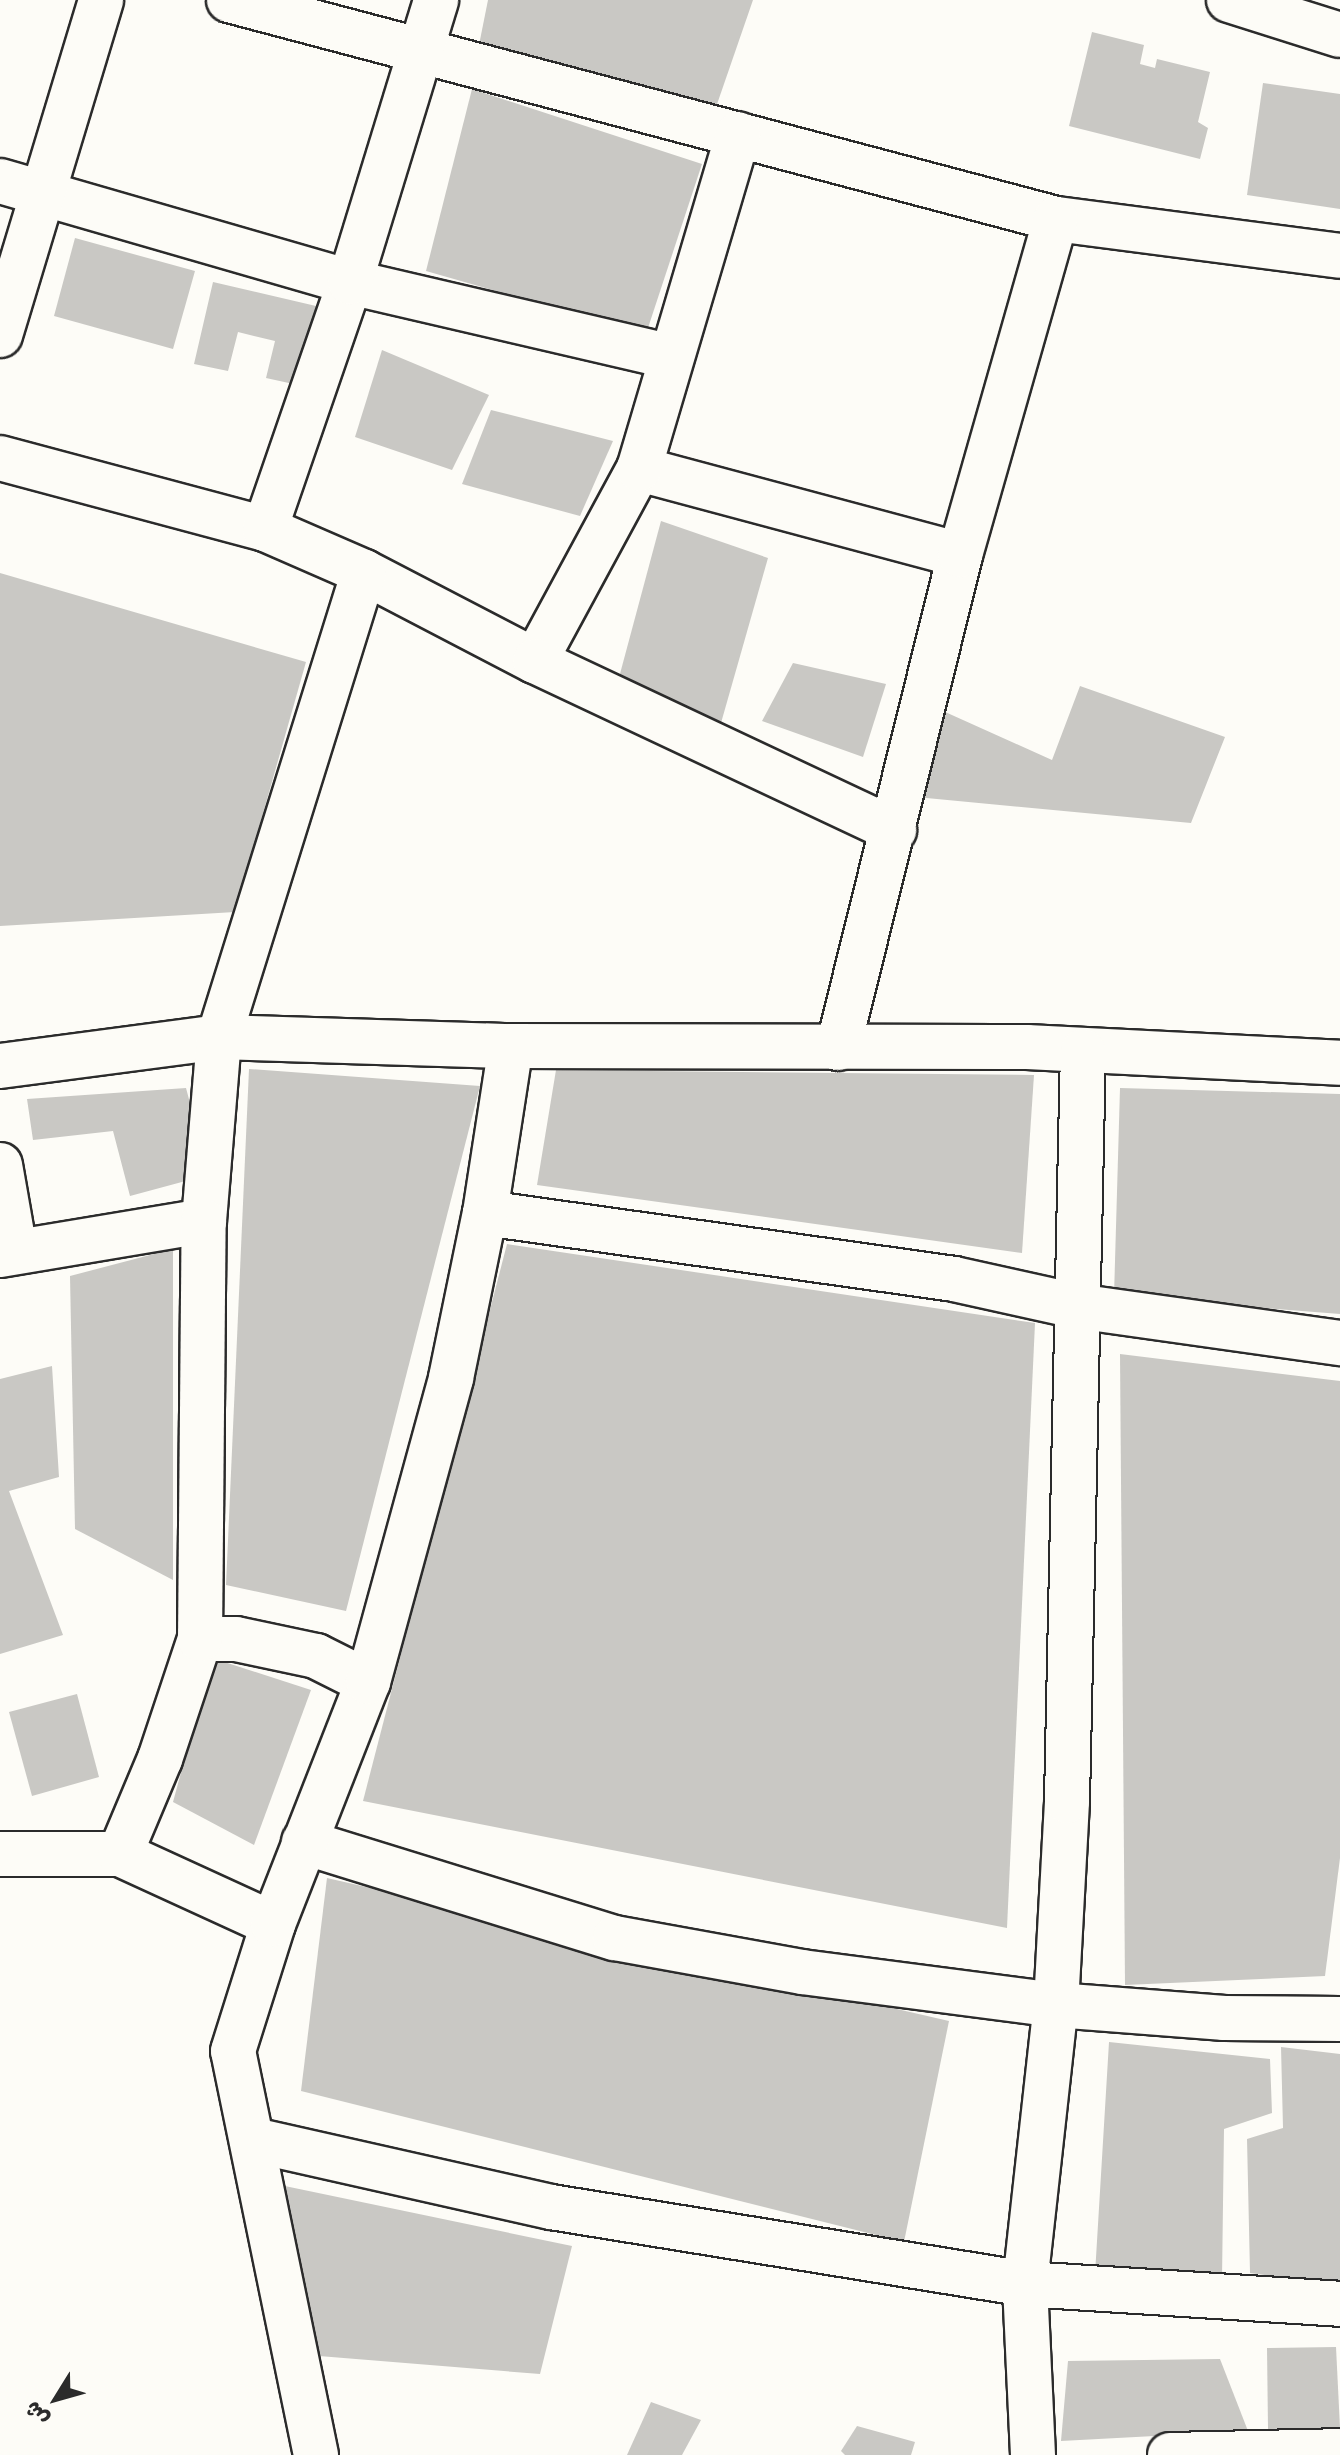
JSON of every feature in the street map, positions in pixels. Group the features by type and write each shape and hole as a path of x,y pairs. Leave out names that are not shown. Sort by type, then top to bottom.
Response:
{"street":[{"path":"0,335 101,0"},
{"path":"229,0 424,49 1056,219 1340,256"},
{"path":"265,529 350,282 424,49 436,0"},
{"path":"1229,0 1340,35"},
{"path":"535,661 639,469 669,356 738,134"},
{"path":"0,181 350,282 669,356"},
{"path":"838,1048 960,555 1056,219"},
{"path":"0,458 265,529 364,572 535,661 894,830"},
{"path":"639,469 960,555"},
{"path":"120,1854 200,1639 204,1221 219,1037 364,572"},
{"path":"0,1066 219,1037 511,1046 1083,1051 1340,1063"},
{"path":"316,2455 254,2140 233,2051 273,1924 368,1682 451,1378 485,1213 511,1046"},
{"path":"1033,2455 1025,2284 1056,2005 1067,1801 1083,1051"},
{"path":"0,1165 8,1253 204,1221"},
{"path":"485,1213 954,1279 1076,1306 1340,1343"},
{"path":"200,1639 236,1639 316,1656 368,1682"},
{"path":"304,1842 615,1938 802,1972 1056,2005 1224,2018 1340,2019"},
{"path":"0,1854 120,1854 273,1924"},
{"path":"254,2140 551,2207 1025,2284 1340,2304"},
{"path":"1170,2455 1340,2451"}],"building":[{"path":"488,0 753,0 715,110 479,45"},
{"path":"1092,32 1144,45 1140,64 1155,68 1157,59 1210,72 1198,122 1208,128 1200,159 1069,126"},
{"path":"1263,83 1340,94 1340,209 1247,195"},
{"path":"472,89 702,164 646,334 426,271"},
{"path":"75,238 195,271 173,349 54,316"},
{"path":"213,282 316,306 298,385 266,378 275,341 238,332 228,371 194,364"},
{"path":"382,350 489,395 452,470 355,437"},
{"path":"491,410 613,441 580,516 462,484"},
{"path":"661,521 768,558 721,723 617,685"},
{"path":"0,573 306,662 235,912 0,926"},
{"path":"793,663 886,684 863,757 762,721"},
{"path":"1080,686 1225,737 1191,823 916,797 943,711 1052,760"},
{"path":"249,1069 480,1086 346,1611 226,1585"},
{"path":"556,1070 1034,1075 1022,1253 537,1185"},
{"path":"186,1088 198,1133 193,1179 130,1196 113,1131 33,1140 27,1099"},
{"path":"1120,1088 1340,1094 1340,1314 1114,1296"},
{"path":"507,1244 1035,1323 1007,1928 363,1801"},
{"path":"173,1249 173,1580 75,1529 70,1276"},
{"path":"1120,1354 1340,1381 1340,1858 1325,1976 1125,1985"},
{"path":"52,1366 59,1477 9,1491 63,1635 0,1654 0,1379"},
{"path":"212,1658 311,1690 254,1845 173,1802"},
{"path":"77,1694 99,1777 32,1796 9,1712"},
{"path":"327,1878 949,2021 904,2242 301,2091"},
{"path":"1109,2042 1270,2059 1272,2113 1224,2129 1222,2279 1095,2274"},
{"path":"1281,2047 1340,2054 1340,2285 1250,2273 1247,2139 1283,2128"},
{"path":"280,2185 572,2246 540,2374 319,2356"},
{"path":"1336,2347 1340,2428 1268,2429 1267,2348"},
{"path":"1220,2359 1248,2431 1061,2441 1068,2361"},
{"path":"651,2402 701,2420 682,2455 627,2455"},
{"path":"857,2426 915,2442 911,2455 845,2455 841,2451"}]}
